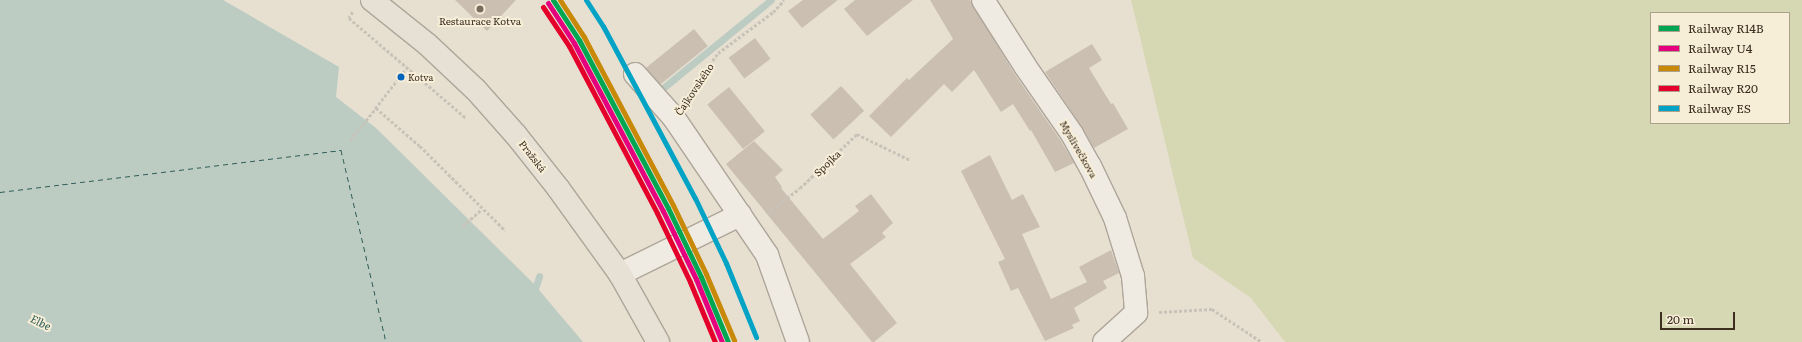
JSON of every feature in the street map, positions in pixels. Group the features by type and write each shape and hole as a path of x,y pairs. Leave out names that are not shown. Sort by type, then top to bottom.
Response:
{"main road":[{"name":"Pražská","path":"365,3 427,44 476,90 511,129 558,188 620,274 658,342"}],"street":[{"name":"Myslivečkova","path":"983,0 1025,66 1072,134 1090,166 1115,218 1132,276 1136,313"},
{"path":"636,74 674,118"},
{"name":"Čajkovského","path":"674,118 767,255 798,342"},
{"path":"620,274 745,221"},
{"path":"1104,342 1136,313"}],"path":[{"name":"Čajkovského","path":"674,118 691,90 718,53 773,12 784,0"},
{"path":"365,3 349,18 470,121"},
{"path":"350,140 408,67"},
{"path":"376,108 420,146 482,209 505,230"},
{"name":"Spojka","path":"745,221 800,188 857,134 910,160"},
{"path":"463,226 482,209"},
{"path":"1136,313 1212,309 1262,342"}],"green space":[{"path":"1131,0 1802,0 1802,342 1285,342 1251,298 1193,258"}],"water":[{"name":"Elbe","path":"0,0 223,0 339,67 336,97 376,128 534,284 583,342 0,342"}],"building":[{"path":"455,0 516,0 487,31"},
{"path":"803,0 838,0 802,28 788,11"},
{"path":"855,0 913,0 867,36 844,9"},
{"path":"930,0 970,0 1014,73 1061,141 1074,163 1055,172 1031,130 1030,131 1013,104 1001,112 974,70 952,92 944,84 891,137 869,116 907,78 909,80 953,39"},
{"path":"694,29 708,46 660,85 646,68"},
{"path":"755,38 771,59 744,79 729,58"},
{"path":"1092,44 1102,60 1089,68 1111,104 1113,103 1128,129 1094,148 1082,127 1045,72"},
{"path":"841,86 864,111 833,140 810,115"},
{"path":"729,87 765,131 743,149 707,105"},
{"path":"754,141 783,170 775,177 782,187 781,188 823,239 859,211 855,206 871,194 893,223 882,233 886,237 850,264 897,323 874,342 872,342 726,164"},
{"path":"990,155 1012,200 1023,194 1040,227 1022,234 1051,299 1087,282 1079,267 1111,250 1119,273 1103,281 1107,288 1074,308 1080,321 1072,325 1074,328 1045,341 1018,288 1011,291 998,262 1005,259 961,171"}],"waterway":[{"path":"663,88 771,0"},
{"path":"533,295 539,276"}],"ferry route":[{"path":"0,192 341,150 386,342"}],"rail line":[{"name":"R14B","path":"553,0 579,40 668,208 701,277 728,342"},
{"name":"R15","path":"560,0 584,37 673,205 706,274 734,340"},
{"name":"ES","path":"586,0 603,26 695,198 726,263 756,337"},
{"name":"U4","path":"548,3 574,43 663,211 696,279 722,342"},
{"name":"R20","path":"543,7 569,46 657,213 690,282 715,342"}],"place":[{"name":"Restaurace Kotva","path":"480,9"},
{"name":"Kotva","path":"401,77"}]}
